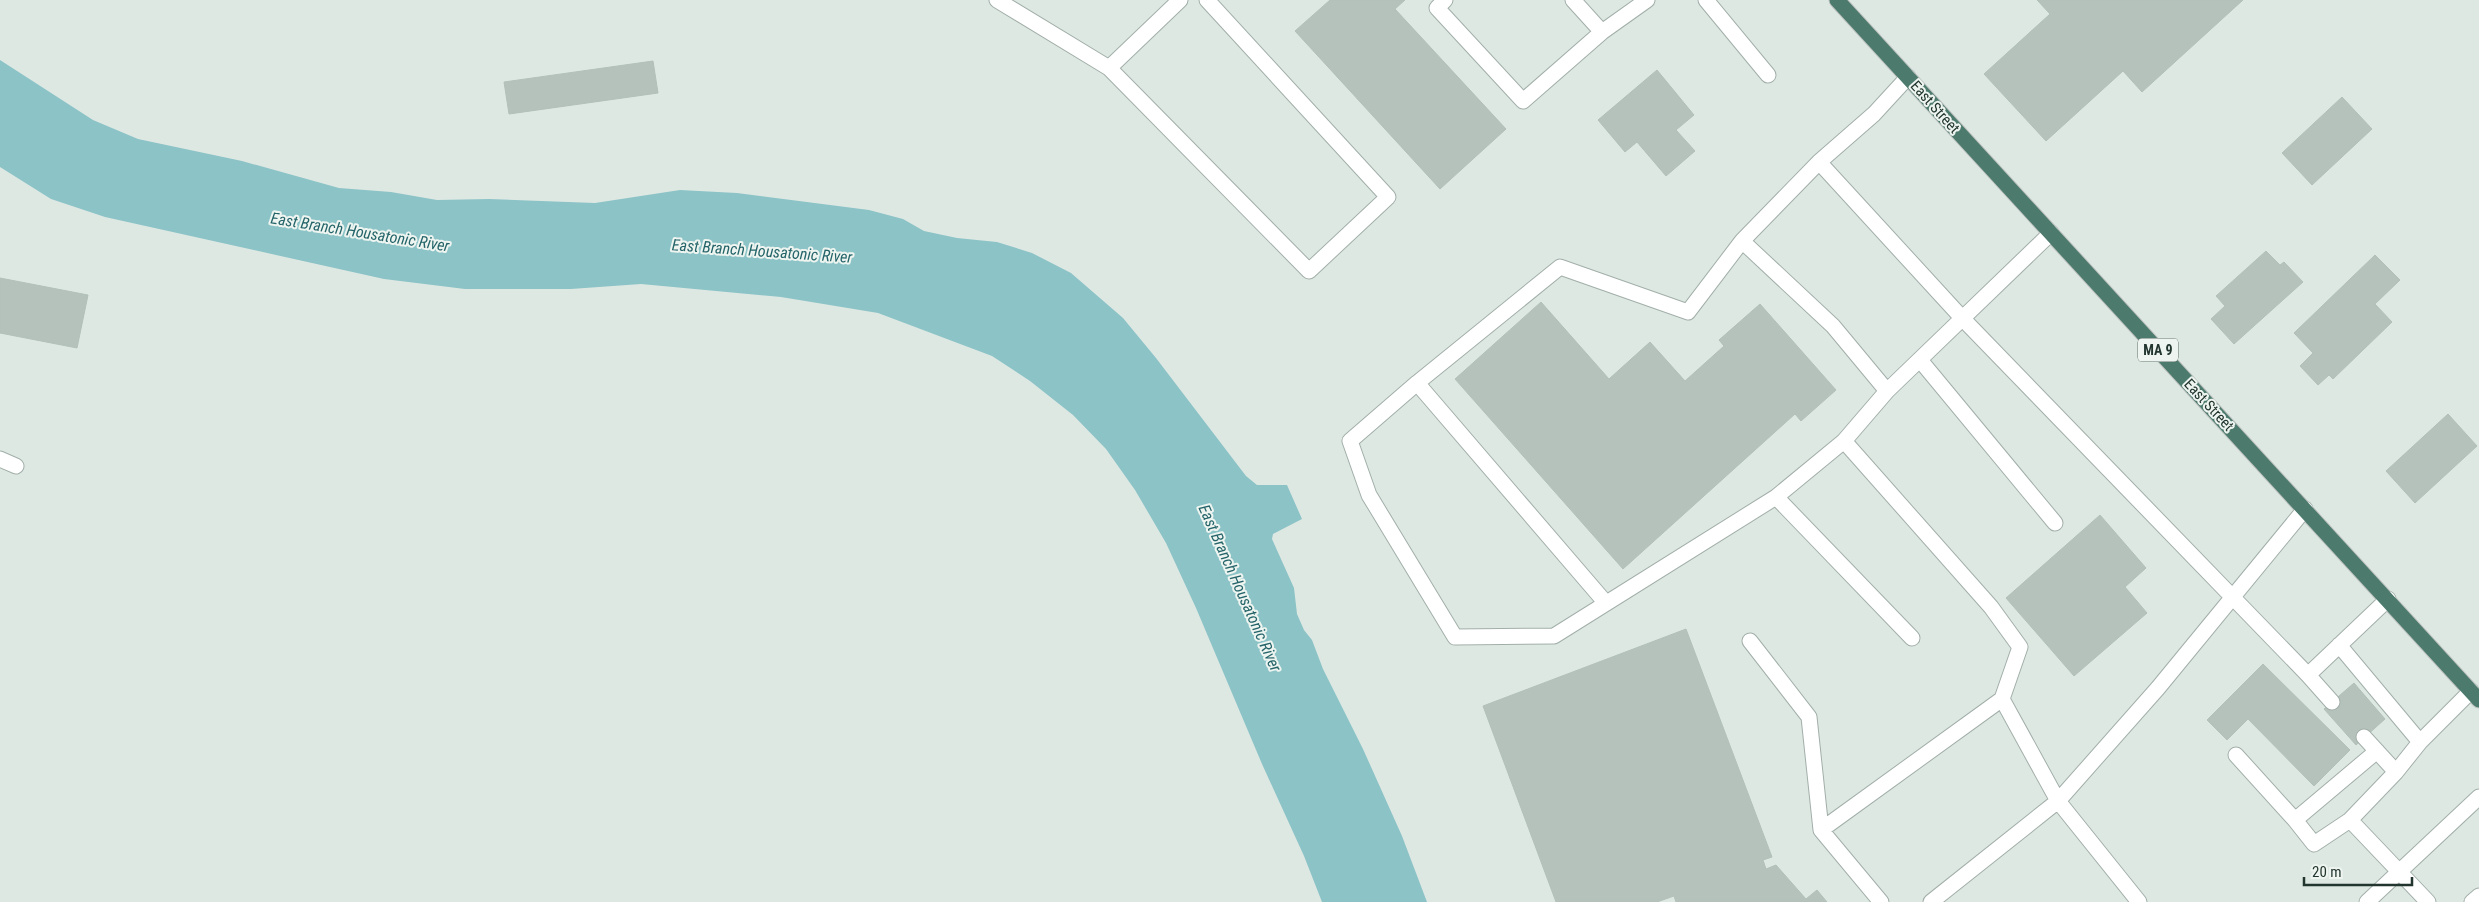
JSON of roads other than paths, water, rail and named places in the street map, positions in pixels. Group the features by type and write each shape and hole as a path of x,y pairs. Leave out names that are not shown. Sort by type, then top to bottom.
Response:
{"highway":[{"name":"East Street","path":"1837,0 2306,509 2475,696"}],"street":[{"path":"997,0 1109,68 1309,272 1388,197 1206,0"},
{"path":"1109,68 1180,0"},
{"path":"1445,0 1437,8 1523,101 1602,32 1647,0"},
{"path":"1573,0 1602,32"},
{"path":"1706,0 1768,75"},
{"path":"1908,77 1874,114 1820,162 1742,240 1688,312 1560,267 1417,383 1350,441 1369,495 1456,637 1554,636 1605,602 1776,497 1844,441 1887,392 2051,233"},
{"path":"1820,162 1963,319 2332,702"},
{"path":"1742,240 1833,326 1887,392"},
{"path":"1920,360 2055,523"},
{"path":"1417,383 1605,602"},
{"path":"1821,830 2002,699 2020,647 1991,607 1844,441"},
{"path":"0,460 16,466"},
{"path":"1776,497 1912,638"},
{"path":"1931,902 2058,801 2158,688 2306,509"},
{"path":"2308,675 2388,599"},
{"path":"1750,641 1808,717 1821,830 1881,902"},
{"path":"2339,645 2420,742"},
{"path":"2236,755 2295,820 2314,844 2350,820 2396,772 2420,742 2475,696"},
{"path":"2002,699 2058,801 2139,902"},
{"path":"2364,737 2396,772"},
{"path":"2295,820 2377,751"},
{"path":"2367,902 2479,797"},
{"path":"2350,820 2428,902"},
{"path":"2472,902 2479,896"}],"water":[{"name":"East Branch Housatonic River","path":"0,60 93,120 138,139 242,161 339,188 391,192 437,200 489,199 595,203 680,190 737,193 869,210 903,219 924,231 957,238 997,242 1032,253 1071,273 1123,318 1246,476 1257,485 1287,485 1302,519 1273,534 1272,539 1294,588 1297,614 1304,630 1312,640 1323,669 1363,749 1402,836 1427,902 1322,902 1304,856 1262,764 1196,608 1166,543 1135,490 1106,449 1073,415 1030,381 992,356 878,313 781,297 641,284 571,289 465,289 384,279 105,217 51,199 0,167"}]}
